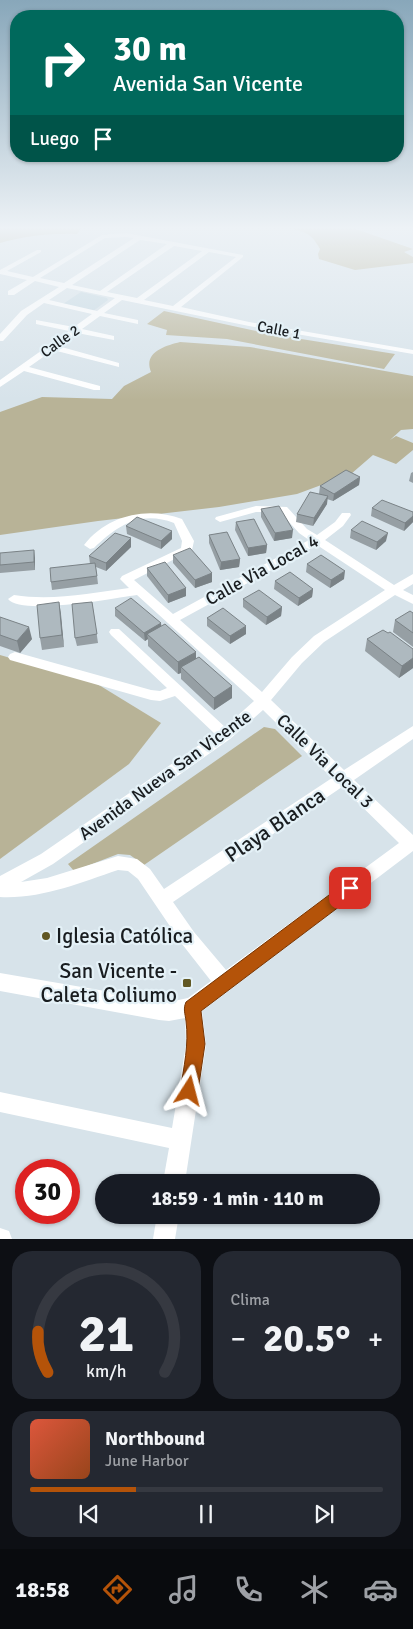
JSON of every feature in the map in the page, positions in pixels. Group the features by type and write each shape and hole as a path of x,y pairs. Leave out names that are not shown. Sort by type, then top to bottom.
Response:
{"street":[{"path":"11,293 24,285"},
{"name":"Calle 1","path":"60,285 298,334 413,352"},
{"path":"101,293 113,285"},
{"path":"138,301 160,285"},
{"path":"174,309 205,285"},
{"path":"0,339 24,313 65,286"},
{"name":"Calle 2","path":"0,384 120,298"},
{"path":"44,301 135,322"},
{"path":"39,322 111,338"},
{"path":"51,347 116,365"},
{"path":"23,368 97,388"},
{"path":"220,519 256,509 280,508 286,511 303,531 395,591 413,600"},
{"name":"Calle Via Local 4","path":"173,619 318,540 346,515"},
{"name":"Calle Via Local 3","path":"90,545 115,524 130,519 148,517 169,518 180,524 188,541 186,550 126,579 263,701 412,843"},
{"name":"Avenida Nueva San Vicente","path":"0,884 47,859 246,719 298,660 320,639 413,578"},
{"path":"14,599 29,602 49,602 140,591"},
{"path":"115,632 224,735"},
{"path":"15,657 151,695 160,696 178,690"},
{"name":"Playa Blanca","path":"161,900 413,732"},
{"path":"0,982 164,1012 181,1012 192,1008 224,982 412,843"},
{"path":"0,889 22,890 48,886 125,862 140,870 188,938 224,982"},
{"path":"175,1174 196,1044 195,1019 192,1008"},
{"path":"0,1102 181,1140"},
{"path":"164,1239 166,1224"}],"shaded area":[{"path":"81,292 107,298 108,300 93,311 63,304"},
{"path":"164,311 270,334 395,354 384,369 227,339 166,335 167,330 147,324"},
{"path":"180,342 250,347 413,376 413,429 401,430 390,440 396,436 413,443 413,450 396,464 373,455 351,474 297,494 219,507 0,535 0,412 42,397 112,399 124,386 151,372 150,359 157,351"},
{"path":"0,655 94,682 161,723 129,764 0,859"},
{"path":"264,727 275,729 302,756 144,865 130,855 118,854 74,871 68,864"}],"building":[{"path":"346,470 360,477 334,494 320,486"},
{"path":"310,492 328,496 314,518 297,514"},
{"path":"382,500 413,512 413,516 405,523 372,508"},
{"path":"279,506 293,530 275,533 261,509"},
{"path":"137,517 172,531 161,541 126,526"},
{"path":"254,519 267,545 248,548 236,522"},
{"path":"362,521 388,533 377,542 351,530"},
{"path":"227,532 240,559 221,562 209,535"},
{"path":"115,533 131,538 106,563 89,556"},
{"path":"190,548 212,573 195,580 173,555"},
{"path":"34,550 34,562 0,565 0,553"},
{"path":"321,555 345,571 331,580 307,564"},
{"path":"165,562 186,588 168,595 147,568"},
{"path":"95,563 97,576 51,582 50,568"},
{"path":"290,572 313,589 299,598 275,581"},
{"path":"259,590 282,607 267,617 243,599"},
{"path":"131,598 161,623 144,633 115,608"},
{"path":"59,602 62,635 40,638 37,605"},
{"path":"92,602 97,634 75,638 72,604"},
{"path":"223,608 246,626 230,636 207,618"},
{"path":"410,611 413,613 413,633 395,620"},
{"path":"0,617 29,627 17,641 0,635"},
{"path":"165,624 196,652 178,662 147,634"},
{"path":"383,630 388,633 390,632 413,649 413,658 402,666 367,639"},
{"path":"199,657 232,686 214,698 181,667"}],"place":[{"name":"Iglesia Católica","path":"46,936"},
{"name":"San Vicente - Caleta Coliumo","path":"187,983"}],"route":[{"path":"189,1091 196,1044 195,1019 192,1008 350,888"}]}
